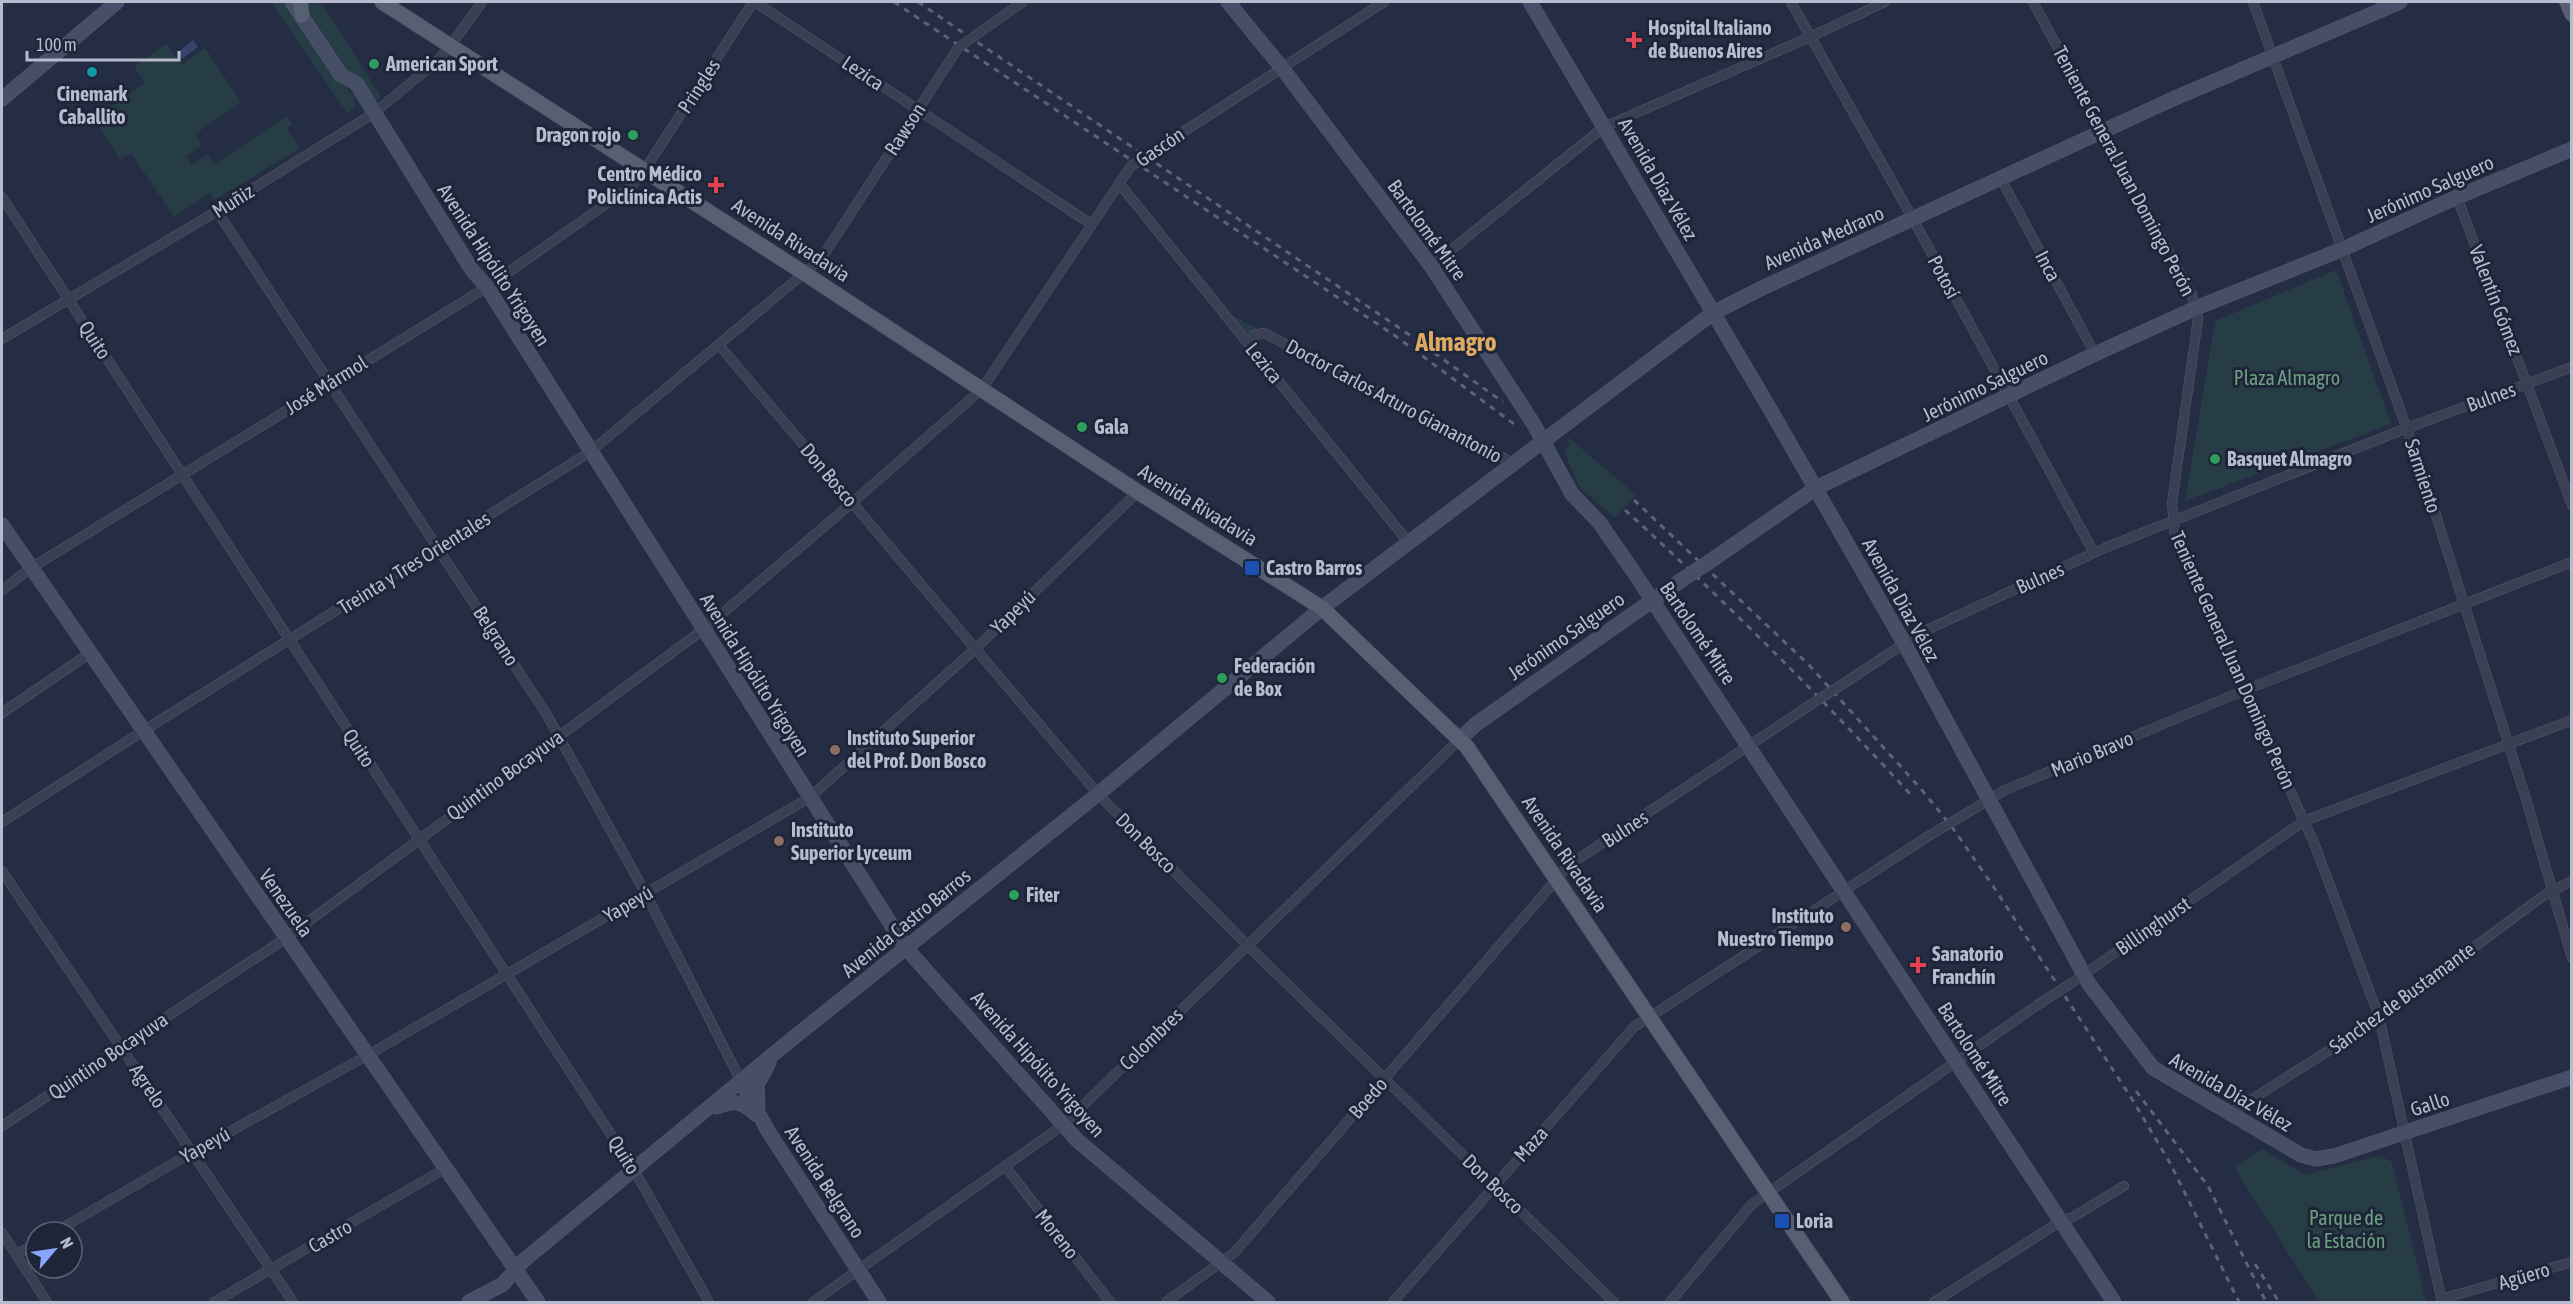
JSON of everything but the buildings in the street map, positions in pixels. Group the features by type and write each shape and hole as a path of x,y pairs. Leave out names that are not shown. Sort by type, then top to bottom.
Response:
{"main road":[{"path":"2,99 117,2"},
{"name":"Avenida Hipólito Yrigoyen","path":"292,2 301,8 341,75 354,80 472,270 487,287 906,948 1077,1140 1268,1302"},
{"name":"Avenida Rivadavia","path":"382,2 804,273 1138,492 1322,608 1460,739 1842,1302"},
{"name":"Bartolomé Mitre","path":"1228,2 1282,68 1431,266 1544,440 1572,494 1599,522 1750,746 2114,1302"},
{"name":"Avenida Díaz Vélez","path":"1530,2 1904,643 1988,800 2078,978 2153,1068 2301,1155"},
{"name":"Avenida Medrano","path":"1322,608 1713,313 1743,296 2103,131 2273,55 2400,2"},
{"path":"2566,2 2571,14"},
{"name":"Jerónimo Salguero","path":"1460,739 1476,724 1815,488 2196,308 2343,249 2457,197 2571,149"},
{"name":"Venezuela","path":"2,525 538,1302"},
{"name":"Avenida Castro Barros","path":"516,1269 782,1047 1098,794 1322,608"},
{"path":"759,1114 756,1095 758,1081 782,1047"},
{"name":"Gallo","path":"2301,1155 2322,1159 2571,1077"},
{"name":"Avenida Belgrano","path":"741,1081 768,1131 879,1302"},
{"path":"699,1117 720,1106 736,1102 750,1109 768,1131"},
{"path":"470,1302 503,1284 516,1269"}],"street":[{"name":"Muñiz","path":"2,339 217,211 374,113 436,62 482,2"},
{"name":"Lezica","path":"754,2 1091,224"},
{"name":"Pringles","path":"644,171 754,2"},
{"name":"Rawson","path":"804,273 820,260 958,48 1023,2"},
{"name":"Gascón","path":"982,389 1131,166 1384,2"},
{"name":"Potosí","path":"1791,2 1913,219 2094,553"},
{"path":"1431,266 1604,127 1885,2"},
{"name":"Teniente General Juan Domingo Perón","path":"2033,2 2192,295 2196,308 2197,329 2173,493 2172,520 2175,537 2304,821 2379,1017 2442,1301"},
{"name":"Sarmiento","path":"2253,2 2408,428 2465,603 2553,889 2571,958"},
{"name":"José Mármol","path":"2,590 31,568 181,474 487,287 632,186 644,171"},
{"name":"Inca","path":"2001,179 2095,354"},
{"name":"Lezica","path":"1119,183 1409,543"},
{"name":"Quito","path":"2,197 634,1170 709,1302"},
{"name":"Valentín Gómez","path":"2457,197 2571,505"},
{"name":"Belgrano","path":"217,211 559,735 646,894 741,1081"},
{"name":"Treinta y Tres Orientales","path":"2,822 143,731 289,642 590,452 804,273"},
{"name":"Doctor Carlos Arturo Gianantonio","path":"1250,346 1254,335 1264,333 1513,464"},
{"name":"Don Bosco","path":"719,345 1098,794 1247,945 1614,1302"},
{"name":"Bulnes","path":"1557,881 1569,865 1920,633 2094,553 2172,520 2571,367"},
{"name":"Quintino Bocayuva","path":"2,1126 286,938 704,629 982,389"},
{"name":"Yapeyú","path":"76,1220 368,1055 809,798 975,649 1138,492"},
{"name":"Mario Bravo","path":"1649,1017 2005,790 2245,690 2571,562"},
{"path":"2,713 90,653"},
{"name":"Billinghurst","path":"1670,1302 1752,1204 2304,821 2571,720"},
{"name":"Colombres","path":"813,1302 1063,1125 1460,739"},
{"name":"Agrelo","path":"2,871 293,1302"},
{"name":"Boedo","path":"1166,1302 1234,1252 1557,881"},
{"name":"Sánchez de Bustamante","path":"2230,1113 2368,1026 2553,889 2571,882"},
{"name":"Maza","path":"1393,1302 1634,1027 1649,1017"},
{"name":"Moreno","path":"1005,1166 1110,1302"},
{"name":"Castro","path":"214,1302 446,1168"},
{"path":"1934,1302 2061,1221 2073,1217 2124,1186"},
{"path":"2,1233 47,1302"},
{"path":"16,1255 24,1250"},
{"name":"Agüero","path":"2442,1301 2571,1262"}],"green space":[{"path":"271,2 286,2 338,79 354,96 355,107 348,114"},
{"path":"308,2 321,2 382,98 373,102 346,70 307,11"},
{"path":"166,44 181,65 205,48 241,102 195,134 202,145 187,156 192,165 208,154 215,164 287,116 292,124 286,128 300,148 215,200 210,193 174,217 131,153 120,160 93,118 145,83 134,66"},
{"name":"Plaza Almagro","path":"2336,270 2391,424 2185,501 2215,321"},
{"path":"1229,314 1258,329 1250,333 1249,339"},
{"path":"1568,437 1636,495 1615,518 1578,486 1565,452 1569,444"},
{"name":"Parque de la Estación","path":"2262,1149 2305,1175 2373,1157 2381,1156 2392,1162 2426,1302 2319,1302 2234,1167"}],"water":[{"path":"193,40 198,47 182,59 177,53"}],"railway":[{"path":"894,2 1394,335 1514,424"},
{"path":"918,2 1398,327 1503,402"},
{"path":"1634,500 1809,665 1921,789 1952,827 2132,1099 2170,1163 2239,1302"},
{"path":"1625,510 1772,650 1912,796"},
{"path":"2136,1091 2208,1186 2266,1302"},
{"path":"2255,1264 2279,1302"}],"place":[{"name":"Hospital Italiano de Buenos Aires","path":"1634,40"},
{"name":"American Sport","path":"374,64"},
{"name":"Cinemark Caballito","path":"92,72"},
{"name":"Dragon rojo","path":"633,135"},
{"name":"Centro Médico Policlínica Actis","path":"716,185"},
{"name":"Gala","path":"1082,427"},
{"name":"Basquet Almagro","path":"2215,459"},
{"name":"Castro Barros","path":"1252,568"},
{"name":"Federación de Box","path":"1222,678"},
{"name":"Instituto Superior del Prof. Don Bosco","path":"835,750"},
{"name":"Instituto Superior Lyceum","path":"779,841"},
{"name":"Fiter","path":"1014,895"},
{"name":"Instituto Nuestro Tiempo","path":"1846,927"},
{"name":"Sanatorio Franchín","path":"1918,965"},
{"name":"Loria","path":"1782,1221"}],"district":[{"name":"Almagro","path":"1456,342"}]}
